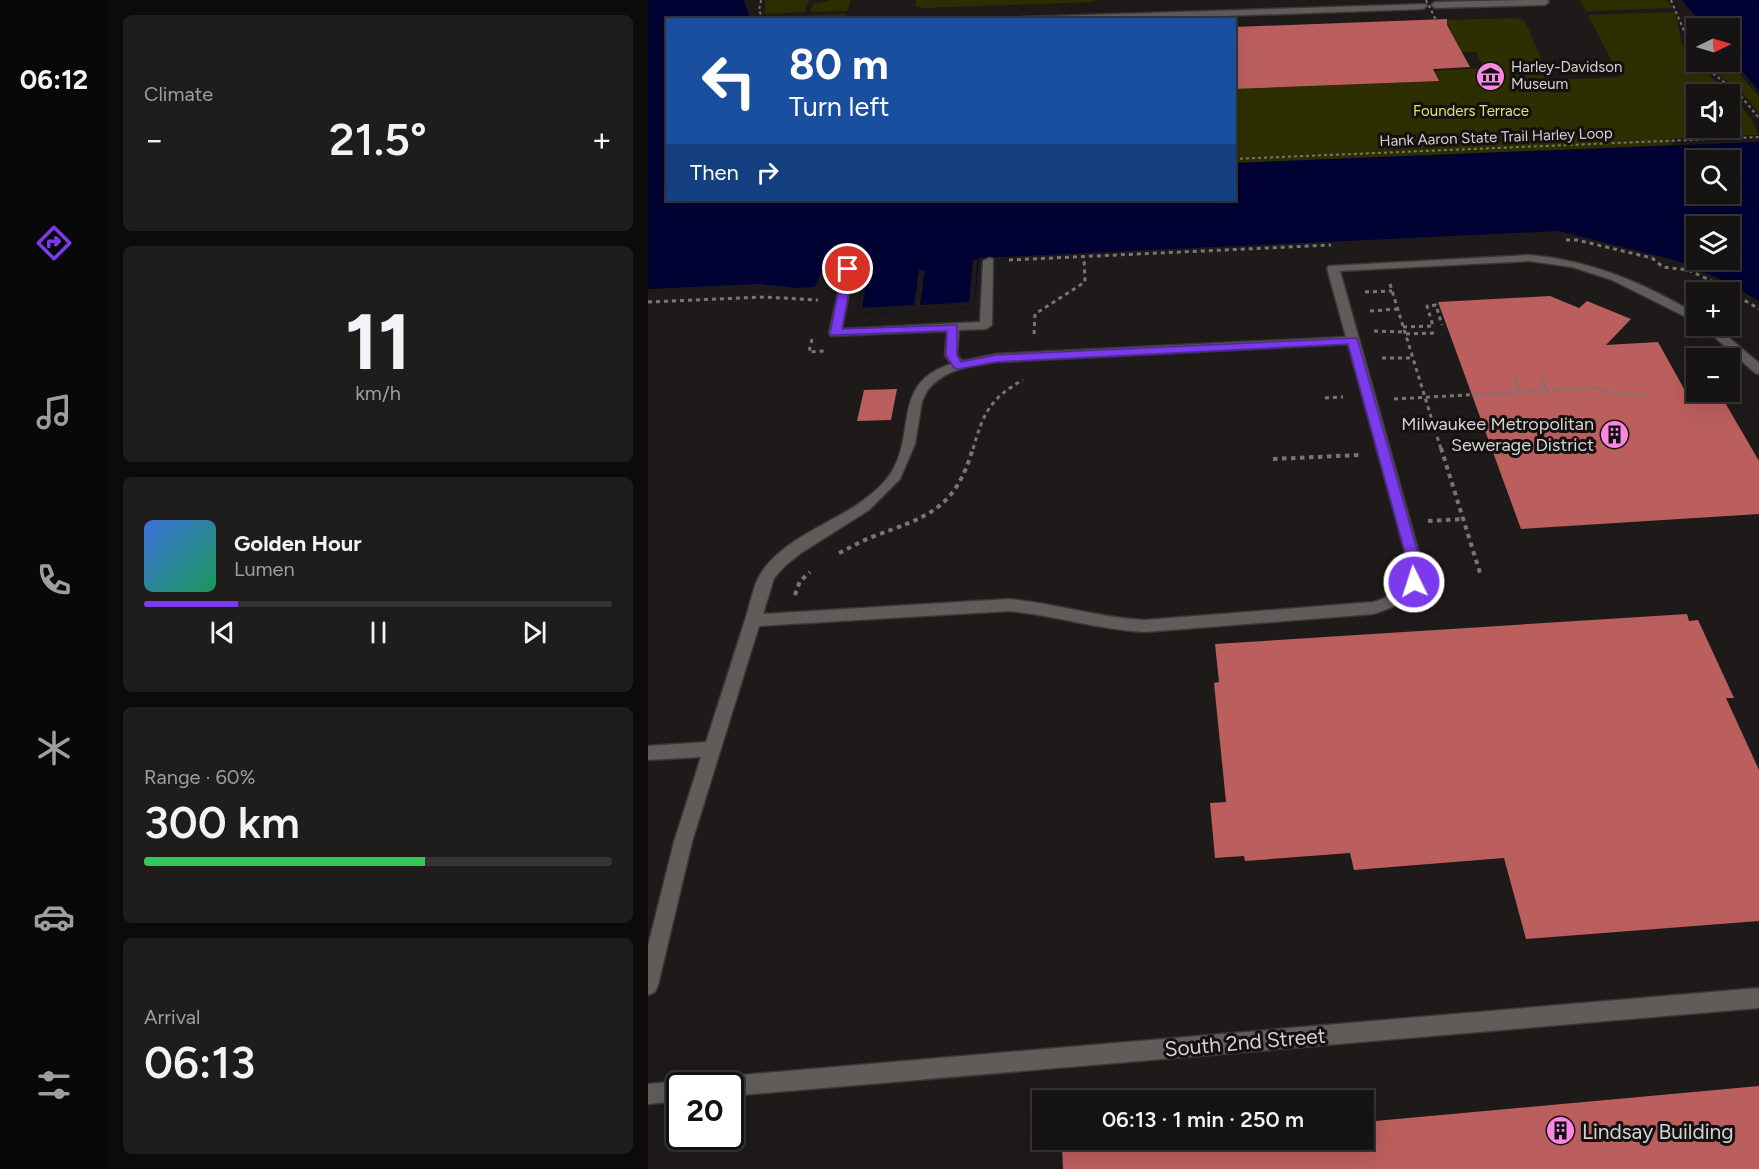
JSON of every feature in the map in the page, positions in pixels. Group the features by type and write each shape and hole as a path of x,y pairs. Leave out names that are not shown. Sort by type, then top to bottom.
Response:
{"street":[{"path":"1435,5 1545,2"},
{"path":"1070,18 1424,3"},
{"path":"754,620 1009,605 1034,606 1119,626 1145,626 1373,608 1388,604 1414,582 1417,571 1333,268 1529,258 1559,260 1583,266 1647,291 1686,313"},
{"path":"848,269 836,333 986,325 989,261"},
{"path":"953,327 951,355 958,366"},
{"path":"1720,336 1759,370"},
{"path":"648,985 683,842 767,576 776,564 870,502 894,478 909,443 916,399 927,380 939,372 996,358 1353,340"},
{"path":"648,753 713,749"},
{"name":"South 2nd Street","path":"744,1085 1759,998"},
{"path":"648,1094 666,1092"}],"path":[{"path":"761,0 759,11 763,18"},
{"path":"1671,0 1679,11 1686,39"},
{"path":"1424,3 1436,20"},
{"path":"1712,72 1739,94 1759,118"},
{"name":"Hank Aaron State Trail Harley Loop","path":"1236,159 1759,137"},
{"path":"1034,341 1035,314 1085,282 1084,257"},
{"path":"1389,281 1481,576"},
{"path":"648,302 764,297 821,300"},
{"path":"1403,327 1433,326 1426,306 1436,305 1442,325"},
{"path":"1406,334 1437,333"},
{"path":"838,554 869,538 912,522 949,498 961,481 971,458 980,421 989,406 1007,389 1032,377"},
{"path":"1541,377 1547,391"},
{"path":"1515,379 1520,392"},
{"path":"1369,400 1595,388 1621,395 1644,394"},
{"path":"1272,459 1339,456"},
{"path":"1403,523 1464,519"},
{"path":"787,618 800,581 811,571"}],"green space":[{"path":"765,0 809,0 805,12 765,14"},
{"path":"831,0 851,0 847,11 810,12 813,4"},
{"path":"916,0 1095,0 1095,2 922,8 915,6"},
{"path":"1580,0 1667,0 1673,8 1586,11"},
{"name":"Founders Terrace","path":"1675,12 1686,51 1686,72 1706,72 1719,84 1686,84 1686,138 1692,138 1670,139 1673,145 1236,163 1236,89 1438,81 1434,71 1484,68 1476,52 1462,52 1445,20 1517,18 1525,21 1550,80 1620,77 1588,15"},
{"path":"846,14 845,18 767,17"},
{"path":"1715,72 1738,72 1759,97 1759,113 1740,92 1740,84 1730,84"},
{"name":"Founders Terrace","path":"1740,105 1755,126 1757,135 1740,136"}],"shaded area":[{"path":"648,0 744,0 750,18 666,18 666,201 1236,201 1236,163 1759,142 1759,301 1740,290 1740,282 1727,282 1699,270 1740,270 1740,216 1686,216 1686,264 1559,231 979,258 974,308 857,314 866,263 824,265 815,287 797,288 758,284 648,289"},
{"path":"1682,0 1759,0 1759,91 1740,68 1740,18 1697,18"}],"pier":[{"path":"978,259 974,308 857,314 866,265 869,265 862,308 914,305 919,270 925,270 920,305 969,302 973,260"}],"building":[{"name":"Harley-Davidson Museum","path":"1447,19 1447,25 1470,67 1433,69 1439,81 1236,89 1236,27"},
{"name":"Milwaukee Metropolitan Sewerage District","path":"1550,296 1579,308 1587,301 1631,319 1606,345 1658,342 1686,392 1686,402 1725,402 1759,461 1759,514 1521,529 1438,302"},
{"path":"897,389 891,420 857,421 864,390"},
{"path":"1687,614 1689,621 1698,620 1734,698 1726,698 1759,770 1759,921 1526,939 1504,858 1354,870 1350,853 1245,861 1244,856 1215,858 1210,803 1226,802 1214,683 1219,682 1215,644"},
{"name":"Lindsay Building","path":"1759,1086 1759,1169 1063,1169 1062,1150 1374,1150 1374,1121"}],"place":[{"name":"Harley-Davidson Museum","path":"1490,76"},
{"name":"Milwaukee Metropolitan Sewerage District","path":"1615,434"},
{"name":"Lindsay Building","path":"1561,1131"}],"route":[{"path":"848,269 836,333 953,327 951,355 958,366 996,358 1353,340 1417,571 1414,582"}]}
